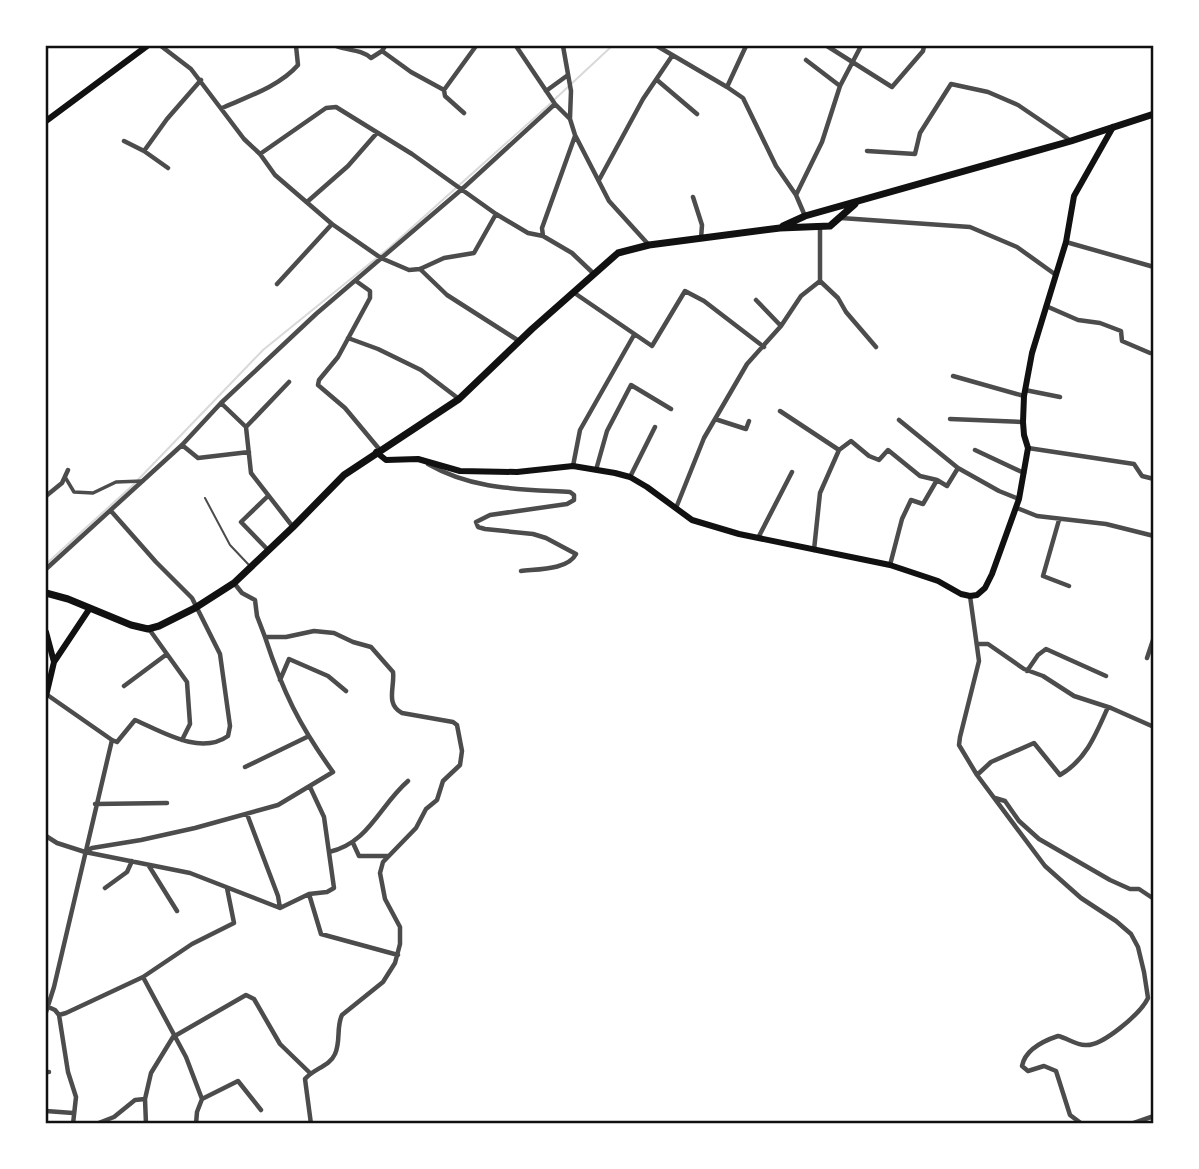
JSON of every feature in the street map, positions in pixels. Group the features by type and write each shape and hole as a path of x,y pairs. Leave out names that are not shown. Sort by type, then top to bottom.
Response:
{"main road":[{"path":"46,120 147,46"},
{"path":"780,228 805,216 1072,141 1153,114"},
{"path":"378,451 386,460 418,459 460,471 517,472 573,466 630,478 692,520 758,538 890,565 921,574 970,596 976,595 985,588 1017,508 1028,448 1023,422 1032,353 1057,276 1074,196 1113,127"},
{"path":"46,593 68,598 123,623 154,629 195,608 234,583 344,475 459,400 519,341 618,253 649,245 780,228 830,226 855,204"},
{"path":"46,695 54,662 90,608"},
{"path":"46,632 54,662"}],"street":[{"path":"161,46 201,80 244,139 260,154 275,175 332,225 381,258 409,270 420,270 444,258 474,253 496,214"},
{"path":"222,108 257,93 292,72 299,61 296,46"},
{"path":"336,46 364,52 371,58 384,48 411,72 444,90"},
{"path":"464,113 445,96 444,90 476,46"},
{"path":"516,46 555,104 570,119"},
{"path":"563,46 568,75 570,119 575,135 610,201 649,245"},
{"path":"657,46 743,98 776,166 796,195 805,216"},
{"path":"727,88 746,46"},
{"path":"827,46 892,87 923,51 924,46"},
{"path":"796,195 822,142 840,86 861,46"},
{"path":"599,180 618,141 672,56"},
{"path":"806,60 840,86"},
{"path":"546,91 568,75"},
{"path":"657,79 697,114"},
{"path":"144,151 201,80"},
{"path":"867,151 915,154 920,133 951,84 988,92 1018,105 1072,141"},
{"path":"46,569 182,445 316,314 461,190 555,104"},
{"path":"260,154 331,106 336,107 412,154 496,214 528,233 543,236 572,253 593,273"},
{"path":"307,203 348,166 376,134"},
{"path":"543,236 542,228 575,135"},
{"path":"124,141 168,167"},
{"path":"693,197 702,225 701,239"},
{"path":"841,218 970,227 1017,247 1057,276"},
{"path":"277,284 332,225"},
{"path":"820,227 820,281 838,298 846,312 876,347"},
{"path":"1066,242 1153,267"},
{"path":"420,270 447,295 519,341"},
{"path":"356,281 371,294 338,357 318,385 345,408 378,451"},
{"path":"676,508 704,438 747,364 781,326 801,296 820,281"},
{"path":"573,292 652,346 685,291 704,301 764,347"},
{"path":"756,300 781,326"},
{"path":"1046,306 1078,320 1121,331 1122,341 1150,353"},
{"path":"573,466 580,430 634,335"},
{"path":"348,338 421,370 459,400"},
{"path":"953,376 1025,393 1060,397"},
{"path":"246,426 289,382"},
{"path":"596,470 607,431 631,385 671,409"},
{"path":"221,404 246,426 251,473 293,527"},
{"path":"780,411 839,450"},
{"path":"715,419 746,429 750,421"},
{"path":"950,419 1023,422"},
{"path":"899,420 958,468 1019,499"},
{"path":"630,478 655,427"},
{"path":"814,550 820,493 839,450 851,441 869,456 879,460 888,450 920,476 937,480 947,486 958,468"},
{"path":"182,445 198,458 249,452"},
{"path":"1028,448 1134,464 1142,476 1153,479"},
{"path":"975,450 1024,473"},
{"path":"418,459 461,481 511,489 569,492 574,495 574,500 567,504 490,515 476,522 478,527 485,529 546,538 576,554 574,559 567,563 521,571"},
{"path":"758,538 792,472"},
{"path":"66,473 70,488 81,493 93,493 116,482 143,481"},
{"path":"46,496 62,483 66,473"},
{"path":"890,565 893,547 908,506 913,499 923,504 937,480"},
{"path":"268,495 241,522 268,550"},
{"path":"1017,508 1037,516 1106,524 1153,536"},
{"path":"46,695 117,742 135,720 183,740 207,744 228,736 230,726 220,654 192,598 111,511"},
{"path":"1059,520 1043,576 1069,586"},
{"path":"85,852 92,848 141,840 278,805 333,772 307,737 280,681 257,616 255,600 242,593 234,583"},
{"path":"970,596 979,660 960,744 977,775 1045,866 1081,898 1131,934 1138,947 1148,993 1143,1008 1137,1014 1093,1045 1082,1045 1058,1036 1028,1053 1022,1066 1028,1071 1044,1066 1056,1071 1070,1115 1082,1124"},
{"path":"148,629 187,682 190,724 183,740"},
{"path":"265,637 286,637 324,631 371,648 393,672 392,702 397,711 453,722 457,725 462,751 460,765 441,784 439,797 426,809 419,825 388,856 380,873 385,899 400,927 398,955 383,982 343,1012 338,1022 338,1041 334,1057 305,1079 311,1124"},
{"path":"1147,659 1153,637"},
{"path":"977,644 988,644 1027,671 1043,676 1074,696 1108,707 1153,727"},
{"path":"1027,671 1046,649 1106,676"},
{"path":"124,686 167,654"},
{"path":"280,681 289,659 328,676 346,691"},
{"path":"977,775 991,762 1034,743 1060,775 1074,767 1084,755 1108,707"},
{"path":"246,767 307,737"},
{"path":"73,1124 76,1097 68,1072 59,1015 55,1010 46,1008 112,740"},
{"path":"329,852 344,849 353,843 378,818 397,791 408,781"},
{"path":"46,836 57,844 85,852 190,873 280,908 309,894 327,892 334,888 324,817 310,787"},
{"path":"994,798 1005,801 1019,821 1039,839 1110,880 1130,889 1139,889 1153,899"},
{"path":"95,804 167,803"},
{"path":"247,814 280,908"},
{"path":"353,843 359,856 388,856"},
{"path":"105,888 127,872 132,861"},
{"path":"148,866 177,911"},
{"path":"59,1015 143,977 191,944 234,923 227,888"},
{"path":"309,894 321,934 398,955"},
{"path":"143,977 186,1057 202,1098 196,1124"},
{"path":"146,1124 145,1099 151,1073 173,1037 246,995 250,996 280,1044 310,1073"},
{"path":"202,1098 238,1081 261,1110"},
{"path":"96,1124 114,1117 135,1100 145,1099"},
{"path":"46,1111 73,1114"},
{"path":"1131,1124 1153,1116"}],"lane":[{"path":"205,498 230,545 250,567"}],"waterway":[{"path":"555,99 612,46"},
{"path":"46,564 132,486 263,350 389,248 551,103"}]}
